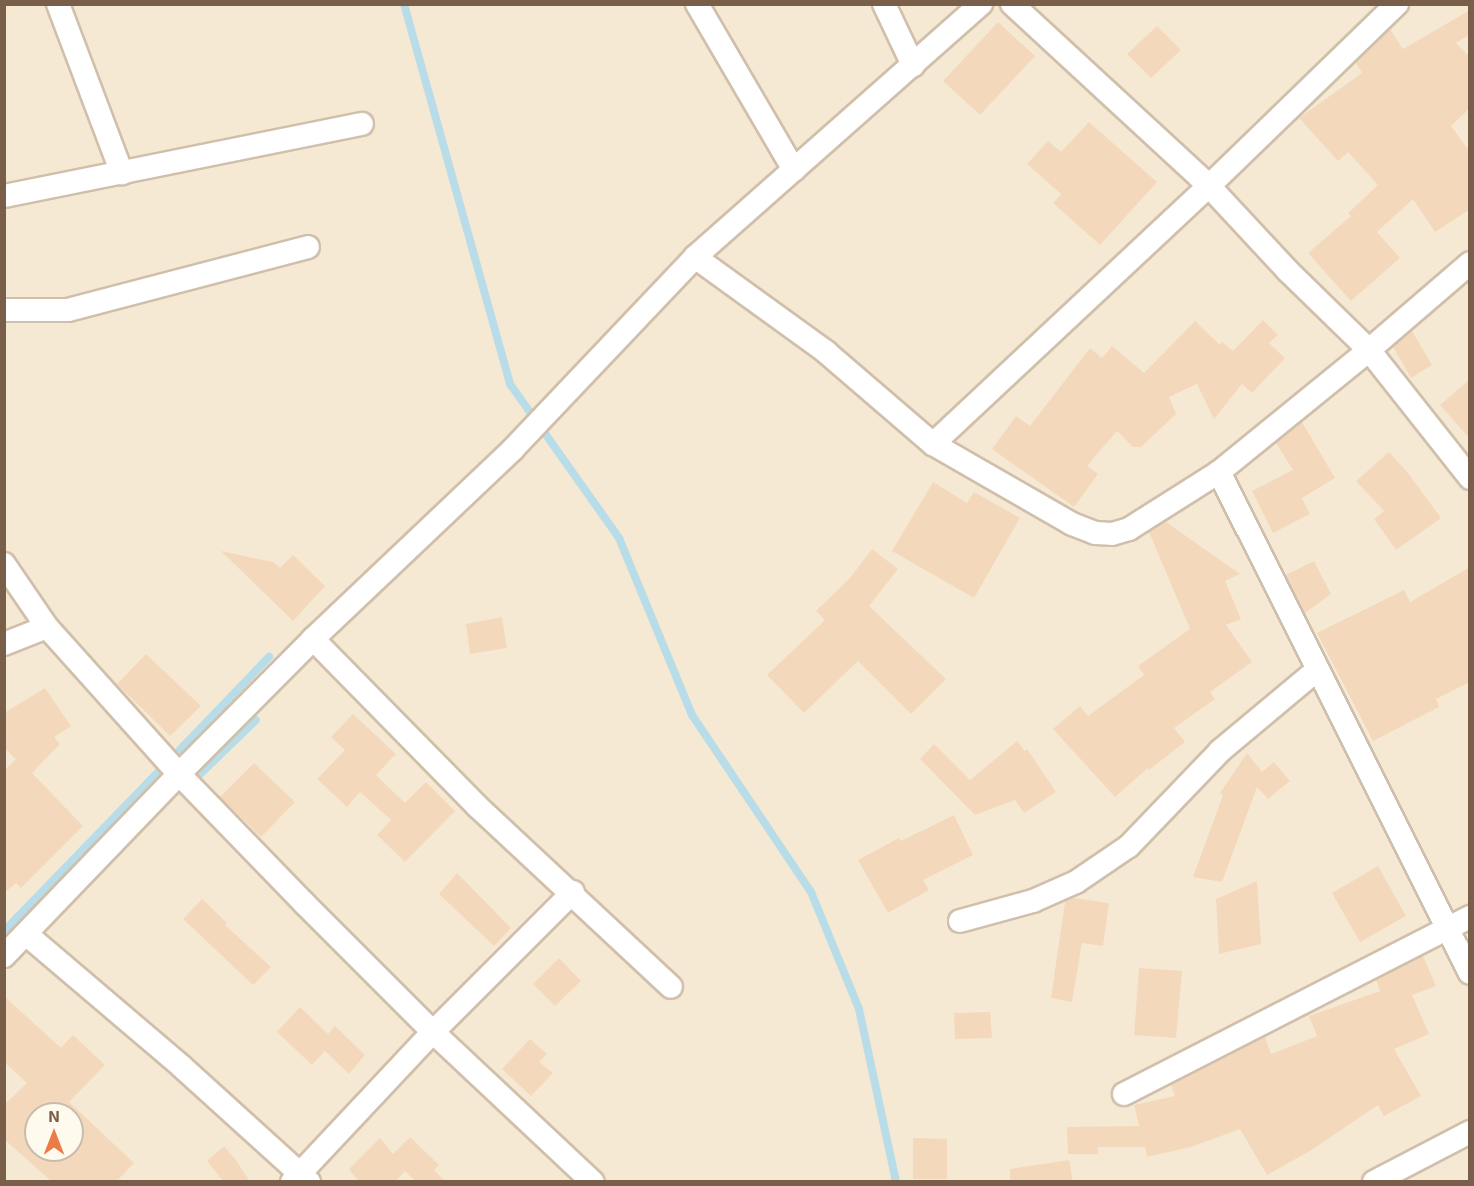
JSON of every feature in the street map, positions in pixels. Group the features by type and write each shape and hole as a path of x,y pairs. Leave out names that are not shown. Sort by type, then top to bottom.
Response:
{"street":[{"path":"58,4 122,173"},
{"path":"698,4 794,170"},
{"path":"884,4 913,65"},
{"path":"4,956 313,639 513,449 695,257 981,4"},
{"path":"1012,4 1209,186 1287,270 1369,350 1470,478"},
{"path":"933,444 1209,186 1397,4"},
{"path":"4,196 362,124"},
{"path":"4,310 68,310 308,247"},
{"path":"695,257 826,352 933,444 1072,524 1095,532 1112,534 1130,529 1219,472 1369,350 1470,263"},
{"path":"1219,472 1470,973"},
{"path":"4,564 47,627 179,774 303,903 433,1032 593,1182"},
{"path":"4,644 47,627"},
{"path":"313,639 477,806 573,892 671,987"},
{"path":"960,921 1034,901 1065,887 1120,852 1220,751 1317,670"},
{"path":"26,934 182,1066 300,1179 433,1032 573,892"},
{"path":"1124,1094 1470,917"},
{"path":"1374,1182 1470,1132"}],"shaded area":[{"path":"5,5 1469,5 1469,1181 5,1182"}],"building":[{"path":"1470,10 1470,34 1456,43 1470,57 1470,108 1451,126 1470,152 1470,209 1435,232 1413,199 1377,232 1400,258 1351,301 1308,253 1351,216 1348,213 1378,185 1348,152 1338,161 1299,118 1362,73 1356,63 1390,29 1403,49"},
{"path":"998,22 1035,56 980,115 943,81"},
{"path":"1157,26 1181,50 1151,78 1127,54"},
{"path":"1089,122 1157,182 1100,245 1053,203 1061,194 1027,164 1048,141 1061,152"},
{"path":"1263,320 1278,335 1269,343 1285,358 1252,393 1242,384 1214,419 1197,384 1169,397 1176,414 1141,447 1133,447 1117,431 1087,466 1098,474 1074,507 992,449 1016,416 1030,426 1090,348 1102,358 1112,346 1144,373 1195,321 1220,345 1222,342 1233,351"},
{"path":"1412,331 1432,365 1411,378 1393,347"},
{"path":"1470,379 1470,439 1440,405"},
{"path":"1302,422 1335,478 1302,498 1310,514 1273,533 1252,491 1293,470 1276,443"},
{"path":"1389,452 1408,473 1441,518 1396,550 1374,519 1384,511 1356,481"},
{"path":"933,482 967,503 974,492 1020,518 974,598 892,551"},
{"path":"1166,522 1240,574 1225,581 1241,619 1226,625 1252,662 1210,692 1215,699 1174,728 1185,742 1149,770 1148,768 1115,797 1053,729 1080,706 1088,716 1144,675 1138,666 1190,629 1149,532"},
{"path":"872,549 898,569 869,606 946,679 911,714 858,661 804,713 767,675 825,620 816,611 850,578"},
{"path":"221,551 273,562 280,568 293,555 325,586 293,621"},
{"path":"1314,561 1331,594 1305,613 1286,575"},
{"path":"1470,567 1470,682 1436,699 1439,707 1373,741 1317,633 1404,590 1410,602"},
{"path":"502,617 507,648 470,654 466,624"},
{"path":"146,654 201,706 170,736 117,684"},
{"path":"45,688 71,726 54,737 60,744 32,773 83,826 21,888 16,883 4,893 4,771 16,759 4,748 4,713"},
{"path":"353,714 396,754 376,775 405,803 426,782 455,811 405,862 377,835 391,820 360,792 347,807 317,779 345,750 331,737"},
{"path":"1017,741 1025,751 1027,749 1056,792 1024,813 1015,800 975,815 920,759 934,744 970,780"},
{"path":"1247,753 1262,772 1274,762 1290,781 1268,799 1257,787 1222,882 1193,877 1223,795 1220,793"},
{"path":"254,763 295,802 261,837 220,797"},
{"path":"954,815 973,855 923,880 929,890 888,913 858,860 899,838 901,841"},
{"path":"1378,866 1406,916 1360,942 1332,893"},
{"path":"457,873 511,928 494,946 439,894"},
{"path":"1257,881 1261,944 1219,954 1216,899"},
{"path":"1073,898 1109,903 1103,946 1082,943 1072,1002 1051,998 1065,902"},
{"path":"202,899 227,923 225,925 271,967 253,985 183,919"},
{"path":"1423,956 1436,986 1412,995 1429,1034 1394,1049 1421,1096 1384,1116 1378,1105 1310,1151 1267,1175 1240,1129 1191,1147 1147,1157 1145,1147 1098,1147 1098,1154 1068,1154 1067,1127 1139,1126 1134,1105 1175,1096 1171,1085 1265,1037 1271,1054 1317,1036 1309,1016 1380,991 1376,980"},
{"path":"559,958 581,981 555,1006 533,984"},
{"path":"1139,968 1182,971 1176,1038 1134,1035"},
{"path":"4,996 61,1048 73,1035 105,1065 69,1102 24,1102 24,1157 4,1139 4,1105 27,1083 4,1062"},
{"path":"300,1007 328,1034 335,1026 365,1055 349,1074 325,1051 312,1065 277,1032"},
{"path":"990,1012 992,1038 955,1039 954,1013"},
{"path":"530,1039 547,1054 539,1062 553,1073 531,1096 502,1069"},
{"path":"84,1116 134,1163 116,1182 52,1182 30,1162 84,1162"},
{"path":"410,1137 439,1165 434,1170 446,1182 416,1182 405,1171 395,1182 359,1182 349,1169 380,1138 393,1154"},
{"path":"913,1138 947,1139 947,1179 913,1179"},
{"path":"224,1146 250,1182 224,1182 207,1161"},
{"path":"1069,1160 1073,1182 1010,1182 1010,1169"}],"waterway":[{"path":"404,4 510,384 619,538 692,715 811,892 859,1009 896,1182"},
{"path":"173,757 269,657"},
{"path":"192,782 256,720"},
{"path":"4,931 162,768"}]}
